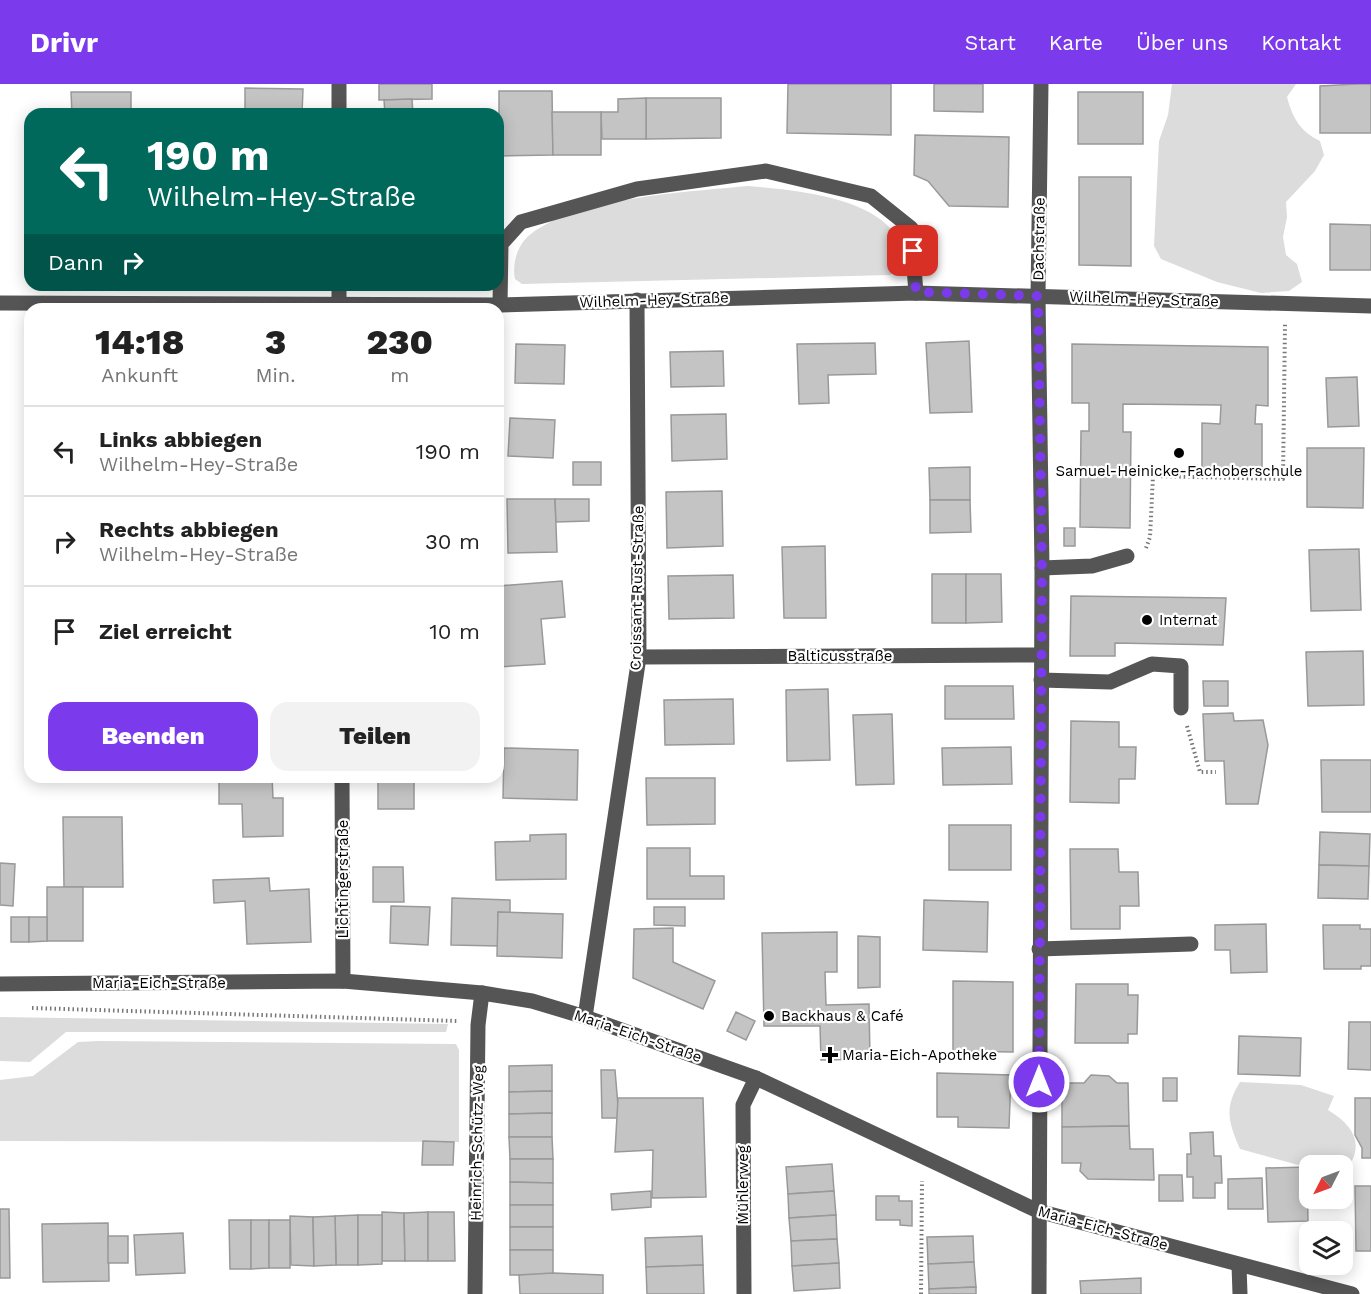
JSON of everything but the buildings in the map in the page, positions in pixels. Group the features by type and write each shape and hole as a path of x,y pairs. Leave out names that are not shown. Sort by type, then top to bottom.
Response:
{"street":[{"path":"339,84 339,108"},
{"name":"Dachstraße","path":"1039,1294 1042,568 1038,296 1041,84"},
{"path":"504,241 521,222 637,189 766,171 871,196 911,228 916,292"},
{"name":"Wilhelm-Hey-Straße","path":"504,305 916,292 1371,306"},
{"name":"Croissant-Rust-Straße","path":"585,1017 639,657 637,300"},
{"name":"Wilhelm-Hey-Straße","path":"0,303 24,303"},
{"path":"1042,568 1092,566 1127,555"},
{"name":"Balticusstraße","path":"639,657 1041,655"},
{"path":"1041,680 1110,682 1152,664 1181,666 1181,708"},
{"name":"Lichtingerstraße","path":"342,783 343,981"},
{"path":"1039,949 1191,944"},
{"name":"Maria-Eich-Straße","path":"0,984 343,981 482,993 532,1001 585,1017 756,1078 1038,1211 1352,1294"},
{"name":"Heinrich-Schütz-Weg","path":"474,1294 478,1025 482,993"},
{"name":"Mühlerweg","path":"744,1294 743,1105 756,1078"},
{"path":"1239,1264 1240,1294"}],"path":[{"path":"1127,555 1139,554 1149,546 1153,476 1283,479 1285,318"},
{"path":"1181,708 1200,772 1216,772"},
{"path":"23,1008 445,1019 478,1025"},
{"path":"921,1294 922,1181"}],"shaded area":[{"path":"1172,84 1296,84 1287,97 1292,112 1298,124 1320,141 1324,155 1315,171 1286,202 1287,217 1283,237 1286,255 1297,264 1302,282 1289,291 1261,293 1217,282 1161,259 1154,246 1159,141 1168,115"},
{"path":"748,186 821,196 871,213 889,227 900,246 900,269 890,275 522,284 515,279 515,261 526,238 551,222 576,212 635,198"},
{"path":"0,1017 448,1024 446,1032 66,1032 30,1062 0,1061"},
{"path":"78,1042 456,1044 459,1050 459,1142 0,1141 0,1080 33,1076"},
{"path":"1240,1082 1301,1085 1334,1096 1328,1110 1345,1123 1355,1138 1356,1146 1353,1157 1353,1155 1299,1155 1299,1165 1240,1149 1230,1115 1235,1091"}],"place":[{"name":"Samuel-Heinicke-Fachoberschule","path":"1179,453"},
{"name":"Internat","path":"1147,620"},
{"name":"Backhaus & Café","path":"769,1016"},
{"name":"Maria-Eich-Apotheke","path":"830,1055"}],"route":[{"path":"913,251 916,292 1038,296 1042,568 1039,1082"}]}
